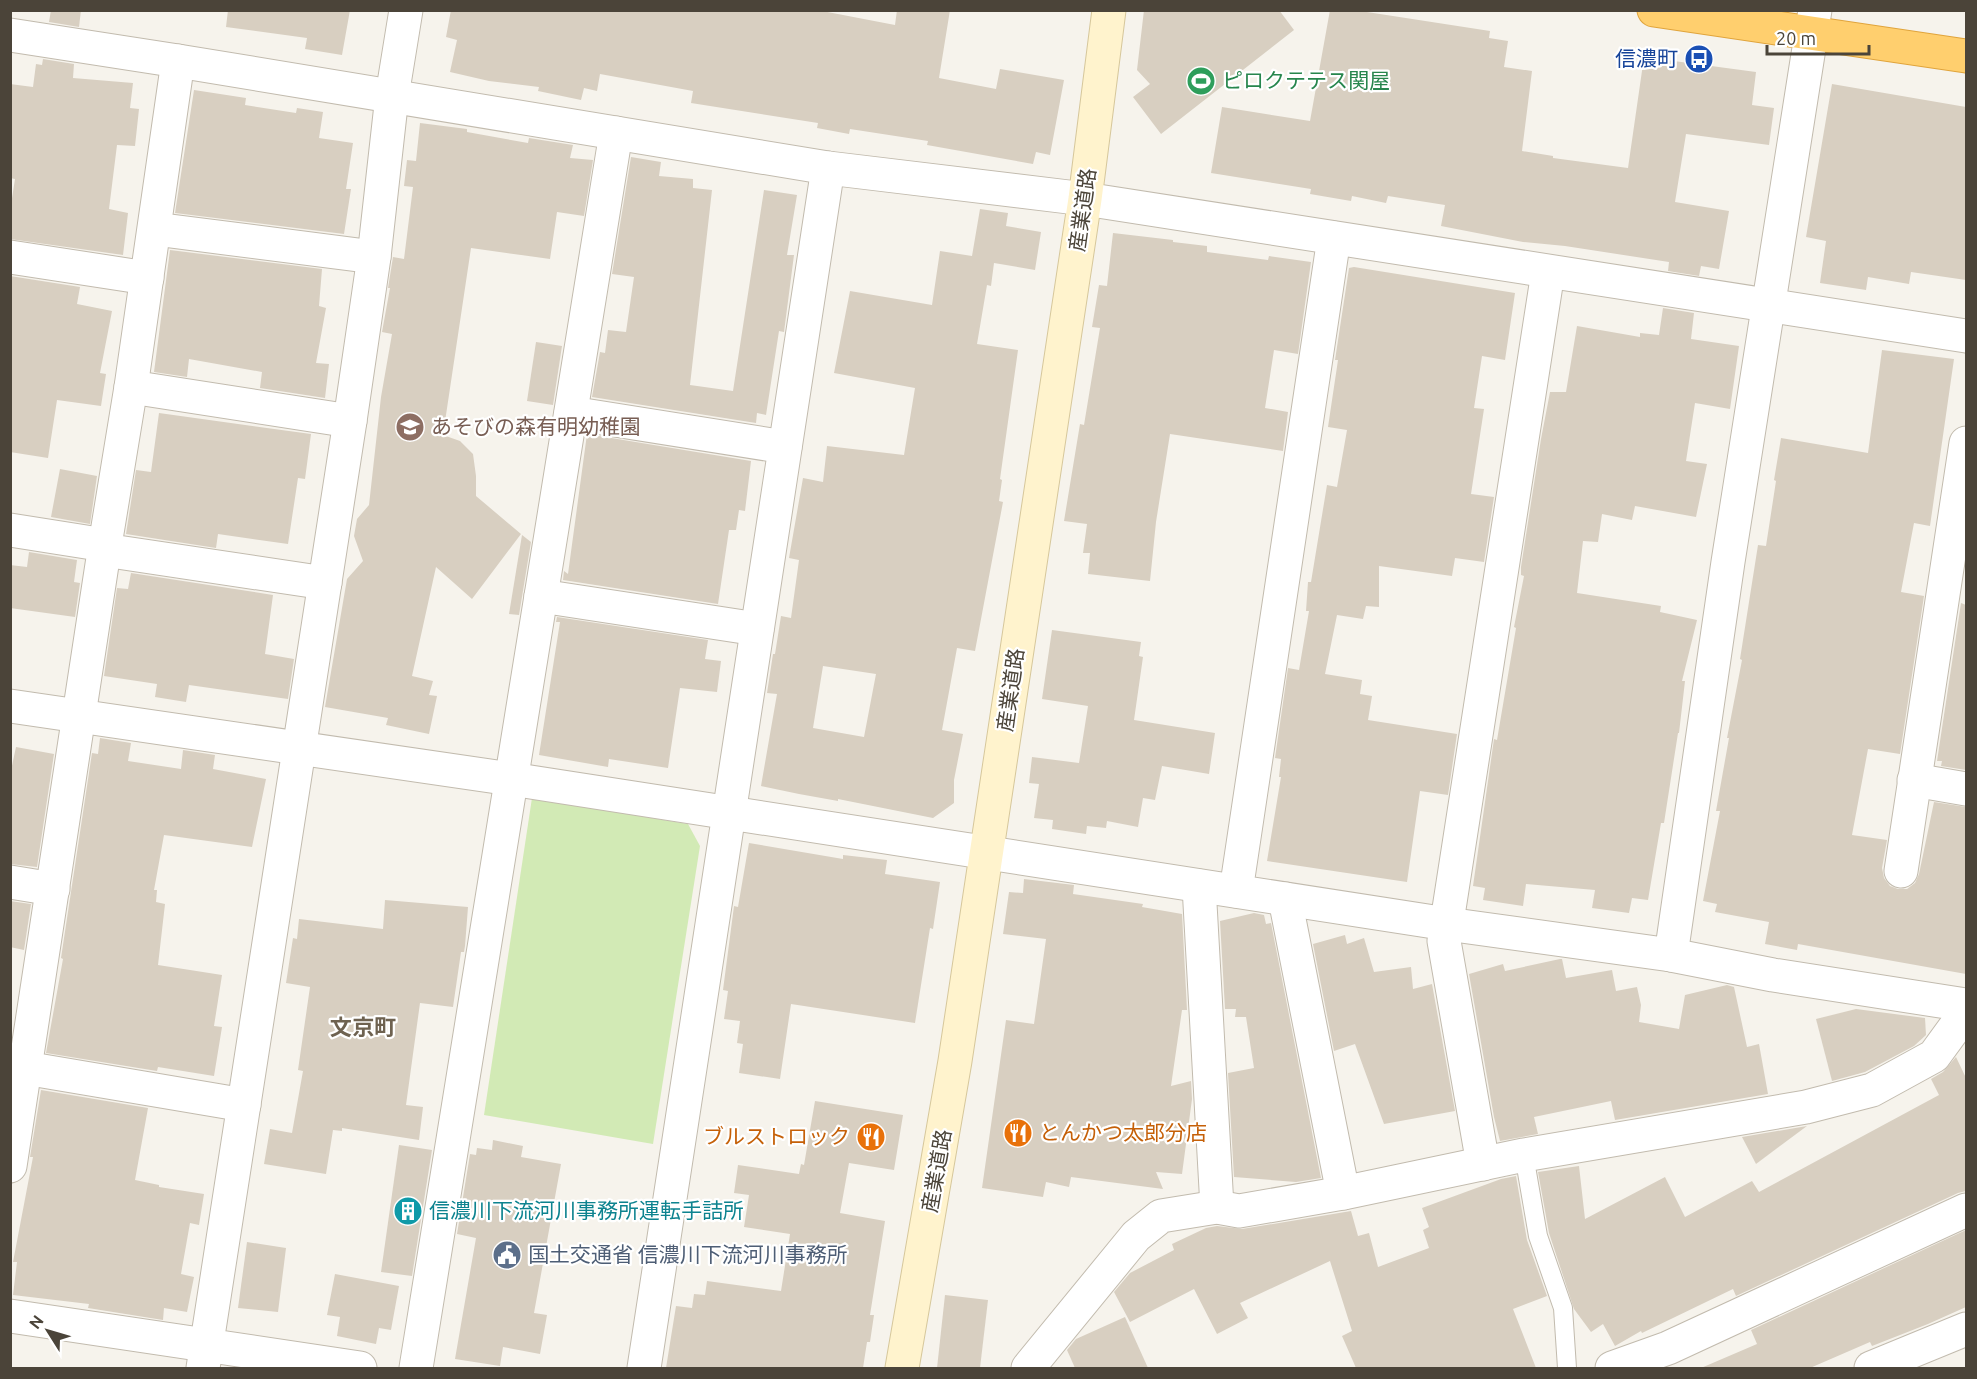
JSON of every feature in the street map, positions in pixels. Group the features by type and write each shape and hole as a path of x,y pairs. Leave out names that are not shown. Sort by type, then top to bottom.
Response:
{"highway":[{"path":"1654,10 1814,22 1966,56"}],"street":[{"path":"205,1357 350,422 374,256 392,96 406,10"},
{"name":"産業道路","path":"902,1368 955,1061 987,853 1085,199 1109,10"},
{"path":"1671,955 1726,573 1814,22"},
{"path":"10,35 828,168 1085,199 1966,336"},
{"path":"10,1166 147,278 178,61"},
{"path":"416,1368 616,133"},
{"path":"644,1368 828,168"},
{"path":"154,229 374,256"},
{"path":"1236,891 1334,238"},
{"path":"10,257 147,278"},
{"path":"1483,1164 1444,941 1548,272"},
{"path":"130,387 350,422"},
{"path":"571,413 785,447"},
{"path":"1901,871 1966,443"},
{"path":"10,530 104,548 325,583"},
{"path":"541,596 757,629"},
{"path":"10,706 511,779 1447,924 1671,955 1773,975 1966,1005"},
{"path":"1914,780 1966,789"},
{"path":"10,882 53,889"},
{"path":"1199,886 1217,1207"},
{"path":"1284,899 1343,1192"},
{"path":"1028,1368 1136,1236 1161,1216 1217,1207 1239,1210 1343,1192 1524,1155 1806,1107 1872,1090 1934,1056 1966,1012"},
{"path":"25,1068 244,1106"},
{"path":"1612,1368 1668,1348 1966,1210"},
{"path":"10,1316 205,1357 360,1368"},
{"path":"1871,1368 1966,1329"}],"lane":[{"path":"1524,1155 1538,1236 1563,1308 1567,1368"}],"green space":[{"path":"532,798 688,824 700,846 653,1144 484,1115"}],"building":[{"path":"51,10 81,10 79,27 49,22"},
{"path":"228,10 350,10 342,55 305,49 307,38 226,27"},
{"path":"451,10 817,10 895,25 897,10 950,10 939,78 996,89 1000,69 1064,80 1050,155 1036,152 1033,164 927,145 928,141 850,129 849,134 817,128 818,123 691,103 693,91 600,74 597,91 584,88 581,100 538,91 539,87 489,81 450,72 457,40 446,37"},
{"path":"1144,10 1279,10 1294,30 1161,134 1133,97 1150,84 1137,70"},
{"path":"1330,10 1354,10 1490,31 1489,38 1508,41 1504,67 1532,71 1522,151 1553,156 1553,158 1628,168 1644,57 1756,72 1752,105 1774,108 1769,145 1686,134 1675,202 1729,211 1719,269 1701,266 1699,276 1668,271 1669,262 1523,242 1441,226 1445,205 1388,196 1386,203 1352,196 1351,201 1310,194 1311,189 1211,173 1222,107 1310,121"},
{"path":"43,59 74,64 73,78 133,83 130,108 139,109 135,146 117,145 109,209 128,213 123,255 10,239 10,211 15,179 10,178 10,84 33,87 36,64 42,65"},
{"path":"1832,84 1966,107 1966,280 1911,272 1909,284 1868,277 1866,290 1820,283 1826,241 1806,237"},
{"path":"194,90 246,98 245,105 296,113 297,108 323,112 319,138 353,143 346,189 351,189 344,234 175,213"},
{"path":"420,123 467,129 467,132 528,143 529,138 573,145 570,158 593,160 584,216 557,212 550,259 471,248 443,435 460,441 473,454 476,496 521,534 472,599 436,567 412,676 433,681 429,695 437,696 429,734 386,725 388,718 325,707 347,579 363,561 354,536 357,519 369,505 381,397 392,334 382,332 393,257 404,259 413,187 404,186 407,160 416,161"},
{"path":"631,157 661,162 659,176 693,179 693,188 712,190 690,385 733,391 764,190 797,195 787,255 794,255 784,332 779,331 766,415 757,413 756,423 592,397 600,352 605,353 608,330 626,332 634,277 612,274"},
{"path":"980,209 1008,213 1006,226 1041,232 1035,270 994,263 991,286 987,285 977,344 1018,350 1000,479 1002,480 999,501 1003,502 975,651 957,648 942,730 963,734 954,780 954,803 933,818 761,786 777,694 767,693 773,654 775,654 781,616 791,618 799,560 789,558 803,478 823,482 827,446 904,455 915,388 834,373 850,291 932,305 940,251 972,256","holes":["823,666 876,674 864,737 813,728"]},
{"path":"1113,233 1207,246 1207,252 1268,260 1269,256 1311,262 1298,354 1274,350 1265,408 1288,412 1283,451 1170,434 1156,522 1150,581 1088,574 1090,553 1083,553 1087,524 1064,521 1080,424 1084,425 1100,328 1092,327 1099,285 1107,286"},
{"path":"170,250 322,269 319,306 326,308 316,363 329,364 325,398 260,388 262,372 189,359 187,377 154,372"},
{"path":"1349,268 1515,293 1505,360 1482,356 1474,408 1484,409 1471,494 1494,497 1484,562 1455,558 1452,576 1379,566 1379,607 1366,606 1363,619 1337,615 1325,674 1362,680 1360,694 1372,696 1368,720 1457,734 1448,795 1420,791 1407,882 1267,861 1281,777 1279,777 1281,759 1275,758 1288,668 1299,670 1309,611 1306,611 1308,582 1311,582 1327,485 1337,487 1347,430 1328,427 1338,360 1335,360"},
{"path":"10,276 80,287 77,304 112,311 100,373 106,374 101,406 57,400 48,458 10,452"},
{"path":"1663,308 1694,313 1691,339 1739,346 1730,409 1695,403 1686,461 1707,464 1696,517 1635,506 1632,520 1602,514 1598,542 1583,541 1577,593 1661,606 1660,612 1697,620 1682,681 1685,681 1679,733 1648,900 1632,898 1629,913 1592,908 1595,890 1526,884 1523,906 1483,900 1485,888 1473,886 1494,739 1497,740 1516,628 1514,627 1524,576 1521,575 1521,567 1550,392 1566,392 1577,326 1640,337 1640,333 1659,335"},
{"path":"536,342 562,346 553,405 527,401"},
{"path":"1882,350 1954,359 1930,526 1914,523 1901,592 1924,596 1900,754 1868,749 1852,835 1887,840 1882,868 1884,878 1890,886 1907,889 1915,883 1919,874 1934,802 1966,807 1966,974 1798,944 1797,950 1765,944 1769,922 1715,912 1717,904 1703,901 1720,811 1716,811 1742,660 1740,659 1758,545 1766,546 1781,438 1868,453"},
{"path":"159,413 311,434 305,479 298,478 288,544 218,534 216,548 126,534 136,470 151,472"},
{"path":"587,434 751,461 745,511 739,510 736,530 729,530 718,604 563,580 564,571 568,574"},
{"path":"60,469 97,476 90,524 51,517"},
{"path":"522,535 531,542 519,615 509,614"},
{"path":"29,552 77,560 74,582 80,583 75,617 10,608 10,565 27,567"},
{"path":"131,573 273,595 265,654 294,659 288,699 189,685 186,702 155,697 157,684 104,676 117,588 128,589"},
{"path":"1961,603 1966,605 1966,770 1941,766 1942,761 1937,761"},
{"path":"557,617 708,640 705,659 721,661 717,692 680,688 668,768 609,759 608,767 539,755 560,622 556,622"},
{"path":"1052,630 1141,642 1139,656 1143,657 1134,720 1215,733 1209,774 1162,766 1155,800 1143,798 1138,827 1107,821 1106,828 1087,826 1086,834 1052,829 1053,820 1034,818 1039,784 1029,783 1032,757 1079,763 1088,706 1042,699"},
{"path":"100,738 131,743 128,761 181,769 183,750 215,755 213,769 266,779 252,847 164,835 154,890 157,890 156,902 165,904 158,965 222,975 214,1026 222,1027 214,1076 158,1067 157,1071 46,1053 63,959 61,958 92,753 98,754"},
{"path":"16,747 54,754 37,867 10,864 10,775"},
{"path":"749,843 843,859 843,855 887,860 885,874 940,882 933,929 930,928 915,1023 791,1004 780,1079 739,1073 743,1044 737,1043 740,1021 724,1019 728,991 723,990 734,906 738,907"},
{"path":"1024,879 1074,885 1073,894 1143,904 1142,907 1182,914 1187,1010 1182,1010 1171,1086 1191,1081 1192,1099 1182,1174 1156,1172 1163,1189 1071,1177 1069,1187 1046,1182 1043,1197 982,1188 1006,1020 1034,1024 1046,939 1003,934 1009,892 1023,893"},
{"path":"385,900 468,907 465,946 464,952 461,952 453,1007 420,1003 406,1105 423,1107 419,1140 342,1128 342,1131 333,1130 326,1174 264,1164 270,1129 292,1133 303,1071 298,1070 310,987 286,983 293,938 297,939 299,919 383,929"},
{"path":"10,901 31,904 24,950 10,947"},
{"path":"1254,913 1264,915 1266,924 1271,923 1321,1178 1296,1182 1234,1177 1228,1073 1254,1068 1246,1017 1235,1017 1236,1009 1225,1009 1220,921"},
{"path":"1345,935 1347,944 1364,938 1374,972 1411,967 1413,989 1432,984 1455,1111 1384,1124 1355,1044 1334,1051 1313,944"},
{"path":"1562,959 1566,978 1612,970 1616,991 1637,987 1641,1005 1639,1022 1679,1029 1685,995 1727,985 1734,987 1747,1047 1759,1044 1768,1094 1615,1120 1611,1101 1534,1117 1538,1134 1500,1141 1469,974 1503,964 1505,971"},
{"path":"1856,1009 1925,1018 1926,1035 1914,1046 1865,1072 1832,1081 1816,1019"},
{"path":"1956,1057 1966,1078 1966,1191 1736,1296 1733,1289 1642,1333 1641,1331 1615,1346 1603,1324 1591,1332 1574,1309 1549,1233 1538,1172 1579,1166 1585,1219 1665,1177 1685,1217 1752,1181 1759,1192 1939,1095 1931,1079 1943,1072"},
{"path":"41,1090 148,1108 135,1180 159,1185 159,1187 204,1194 199,1225 190,1223 181,1274 194,1277 187,1312 164,1308 163,1320 88,1308 89,1304 13,1295 17,1262 13,1262 33,1157 30,1157"},
{"path":"815,1101 903,1115 894,1170 849,1163 840,1213 885,1221 870,1315 874,1315 870,1342 867,1342 863,1368 666,1368 676,1306 692,1308 694,1294 705,1295 707,1281 781,1291 790,1234 744,1227 749,1195 734,1193 738,1165 799,1174 801,1164 804,1165"},
{"path":"1807,1126 1756,1164 1742,1137"},
{"path":"493,1140 523,1146 521,1157 561,1164 534,1313 547,1315 540,1354 503,1347 500,1366 455,1359 476,1238 457,1234 470,1154 476,1155 477,1148 492,1150"},
{"name":"信濃川下流河川事務所運転手詰所","path":"399,1145 432,1150 412,1276 381,1272"},
{"path":"1516,1176 1527,1240 1547,1296 1513,1309 1536,1368 1356,1368 1342,1336 1352,1331 1330,1261 1240,1303 1248,1318 1217,1334 1194,1289 1130,1322 1114,1292 1130,1273 1174,1250 1172,1244 1206,1228 1217,1226 1242,1229 1351,1211 1358,1236 1369,1233 1378,1267 1429,1248 1423,1230 1429,1227 1422,1208 1501,1179"},
{"path":"1966,1230 1966,1307 1872,1346 1870,1342 1810,1368 1701,1368 1757,1344 1751,1330"},
{"path":"247,1242 286,1248 278,1312 238,1308"},
{"path":"335,1274 399,1286 391,1330 379,1328 376,1344 337,1336 340,1317 327,1315"},
{"path":"945,1295 988,1300 980,1368 937,1368"},
{"path":"1125,1317 1148,1368 1075,1368 1067,1350 1076,1339"}],"place":[{"name":"信濃町","path":"1699,59"},
{"name":"ピロクテテス関屋","path":"1201,81"},
{"name":"あそびの森有明幼稚園","path":"410,427"},
{"name":"とんかつ太郎分店","path":"1018,1133"},
{"name":"ブルストロック","path":"871,1137"},
{"name":"信濃川下流河川事務所運転手詰所","path":"408,1211"},
{"name":"国土交通省 信濃川下流河川事務所","path":"507,1255"}],"district":[{"name":"文京町","path":"363,1027"}]}
